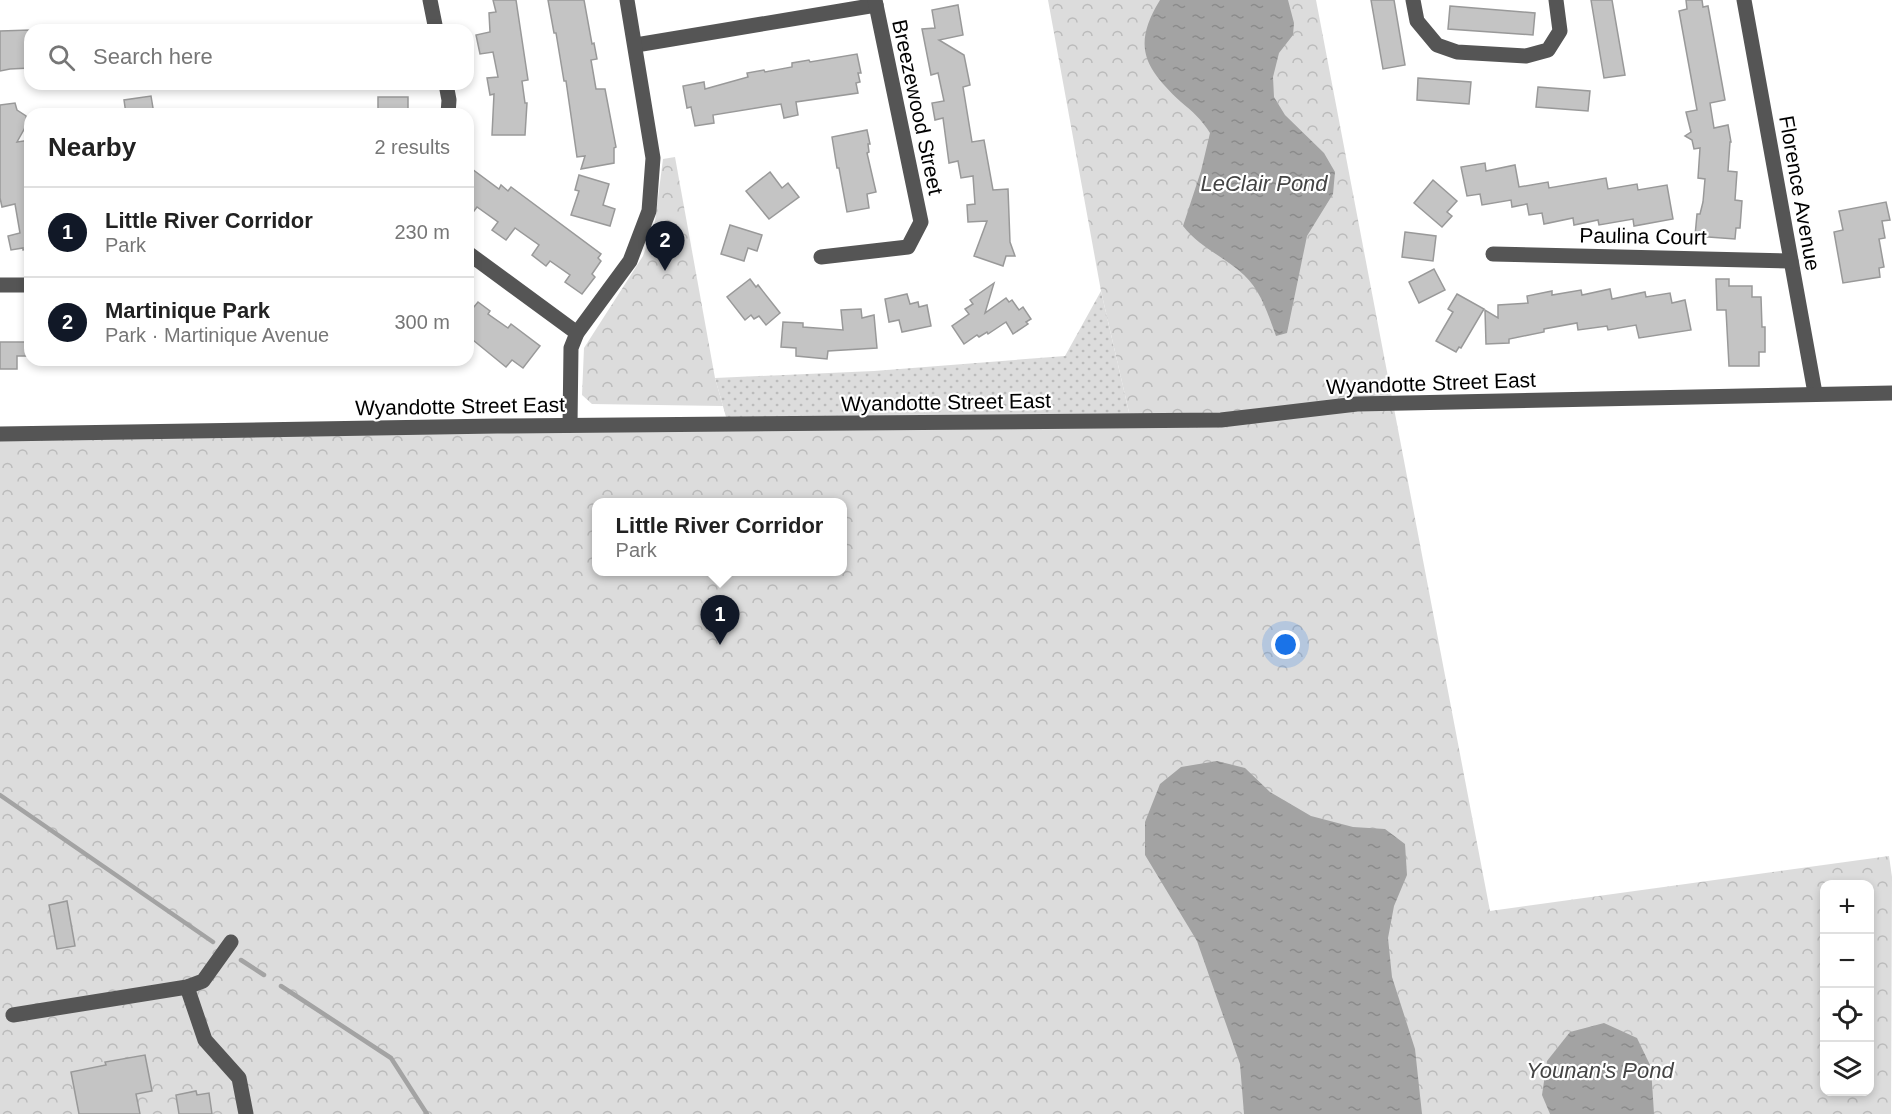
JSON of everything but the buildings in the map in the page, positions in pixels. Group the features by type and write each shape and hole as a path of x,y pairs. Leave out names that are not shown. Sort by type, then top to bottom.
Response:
{"street":[{"path":"430,0 435,24"},
{"path":"570,425 571,348 577,333 630,261 649,211 653,158 627,0"},
{"path":"1413,0 1417,21 1437,45 1457,52 1526,56 1548,50 1560,31 1556,0"},
{"name":"Florence Avenue","path":"1744,0 1815,393"},
{"path":"636,45 876,2"},
{"name":"Breezewood Street","path":"821,257 908,247 921,222 876,2"},
{"path":"447,90 448,108"},
{"name":"Paulina Court","path":"1493,254 1791,261"},
{"path":"474,257 577,333"},
{"path":"0,285 24,285"},
{"name":"Wyandotte Street East","path":"0,434 570,425 1221,420 1357,404 1892,393"},
{"path":"13,1015 188,987 203,981 231,942"},
{"path":"188,987 205,1040 239,1078 246,1114"}],"green space":[{"path":"1048,0 1316,0 1490,911 1889,856 1892,877 1891,1114 0,1114 0,434 1131,421 1101,291"},
{"path":"675,157 715,378 723,406 592,404 582,395 584,348 643,256 655,221 663,159"},
{"path":"1101,291 1131,421 728,424 715,378 874,371 1065,356"}],"water":[{"name":"LeClair Pond","path":"1160,0 1288,0 1294,23 1293,35 1279,53 1273,77 1274,97 1285,115 1324,153 1335,172 1333,194 1307,236 1287,333 1276,336 1263,303 1250,281 1197,240 1183,226 1201,171 1210,133 1197,116 1158,78 1146,55 1146,30"},
{"path":"1217,761 1245,768 1270,792 1311,816 1353,827 1385,829 1405,844 1407,875 1394,906 1388,938 1392,977 1415,1049 1422,1114 1244,1114 1240,1064 1197,941 1145,855 1145,822 1160,784 1181,767"},
{"name":"Younan's Pond","path":"1604,1023 1637,1038 1651,1067 1654,1114 1550,1114 1542,1095 1547,1061 1570,1032"}],"waterway":[{"path":"0,795 213,942"},
{"path":"241,960 264,975"},
{"path":"281,986 391,1058 427,1114"}],"place":[{"name":"Martinique Park","path":"665,271"},
{"name":"Little River Corridor","path":"720,645"}]}
